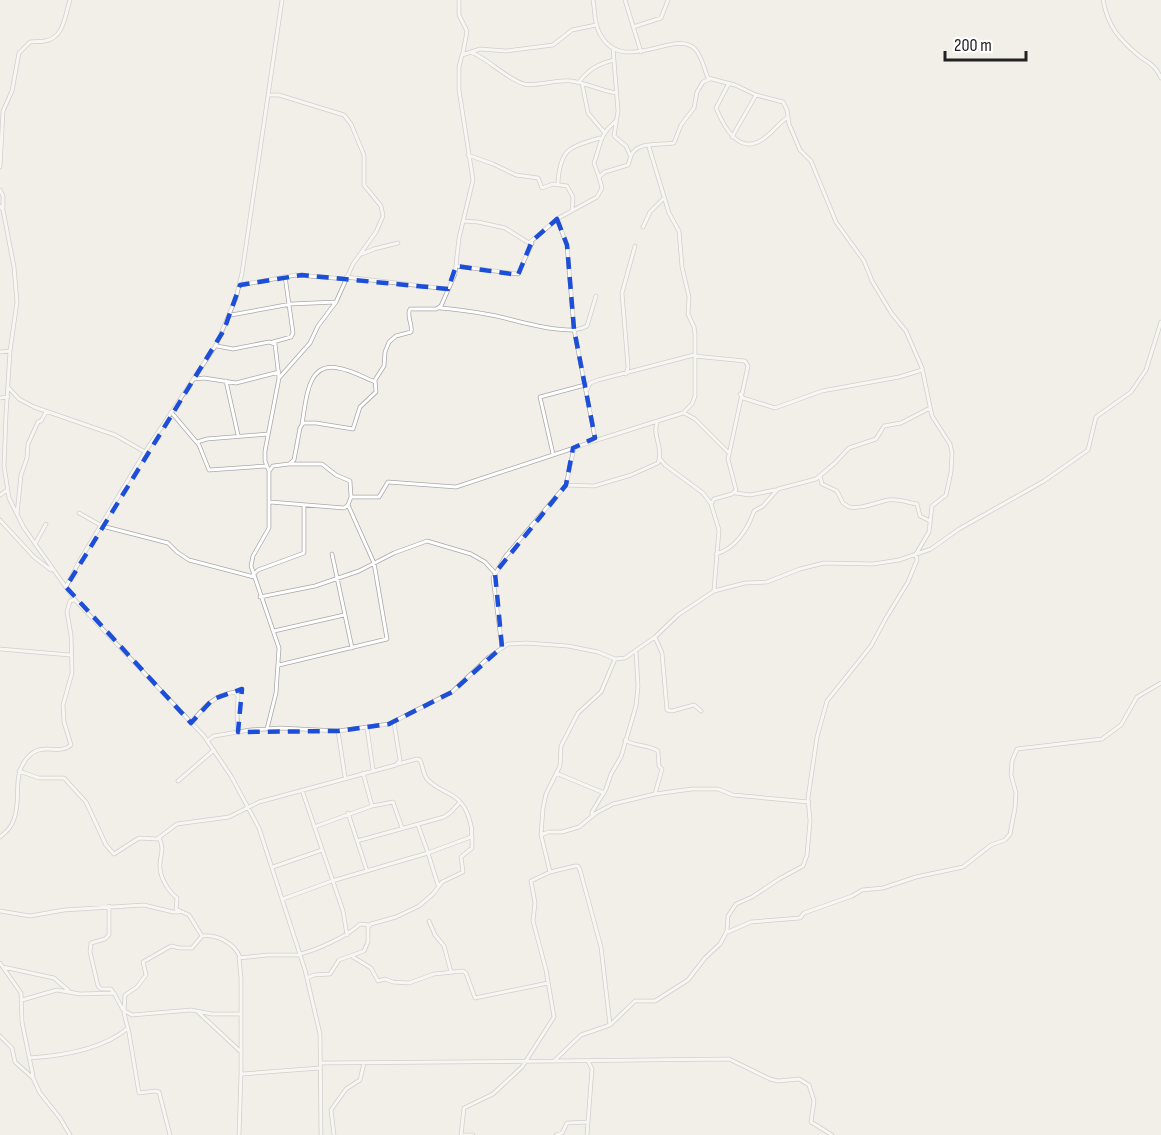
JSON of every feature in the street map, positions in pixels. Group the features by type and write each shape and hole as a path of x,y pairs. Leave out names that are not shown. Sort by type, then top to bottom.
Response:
{"street":[{"path":"0,167 3,111 12,91 19,53 30,42 48,40 57,34 63,26 70,0"},
{"path":"0,837 15,819 19,771 27,758 37,750 47,748 63,750 71,745 64,722 63,705 64,694 71,678 71,635 67,612 67,589 81,560 145,452 216,345 230,315 240,285 282,0"},
{"path":"438,309 453,280 473,180 459,90 459,67 466,32 459,15 459,0"},
{"path":"593,0 596,25 600,34 613,48 617,93 614,138 626,146 631,156"},
{"path":"625,0 641,52"},
{"path":"632,27 659,20 668,0"},
{"path":"1102,0 1112,29 1140,57 1155,66 1161,78"},
{"path":"462,55 480,49 500,51 553,45 572,30 596,25"},
{"path":"613,48 641,52 676,42 686,44 695,49 710,79"},
{"path":"469,51 485,59 514,80 527,84 562,80 617,93"},
{"path":"604,132 588,113 581,83 587,72 596,66 614,60"},
{"path":"599,177 605,172 628,165 636,149 674,143 681,125 694,108 697,92 703,82 710,79 783,102 800,150 812,161 836,222 864,261 872,281 892,314 906,331 922,370 930,408 950,444 952,453 946,495 932,506 929,532 916,554 917,560 908,582 872,646 827,701 818,737 809,802 808,842 803,866 752,897 736,904 728,916 727,933"},
{"path":"729,84 716,108 732,137 741,143 753,144 762,140 788,117"},
{"path":"269,94 344,115 351,124 364,155 364,184 381,206 383,213 376,232 358,257 336,302 318,326 310,343 279,378"},
{"path":"732,137 756,95"},
{"path":"456,267 518,274 532,241 548,225 601,193 602,188 594,163 600,149 600,138 616,120"},
{"path":"558,184 563,155 570,149 600,138"},
{"path":"648,146 664,198 681,238 682,267 689,297 688,314 694,327 695,396 690,408 691,415"},
{"path":"468,155 516,175 538,178 541,188 558,184 569,188 573,197 572,210"},
{"path":"0,190 3,201 1,208 14,267 17,296 10,351 4,466 6,490 17,515 35,544 75,600 207,741 249,808 273,867 307,978 320,1034 321,1135"},
{"path":"643,227 650,212 664,198"},
{"path":"557,219 567,245 574,329 595,433 594,441"},
{"path":"463,221 504,228 526,242 532,241"},
{"path":"358,257 374,249 398,243"},
{"path":"629,372 622,293 635,246"},
{"path":"240,285 302,275 447,289"},
{"path":"216,345 233,349 273,342 292,335 291,304 285,276"},
{"path":"302,424 308,422 353,429 360,407 376,392 375,382 384,366 385,352 389,342 396,336 411,332 410,309 438,309 491,315 555,328 574,329 587,327 596,296"},
{"path":"230,315 291,304 336,302"},
{"path":"207,741 214,736 267,729 338,731 394,723 452,692 502,647 518,643 568,646 598,652 615,659 625,658 655,637 678,615 714,591 745,583 767,582 800,569 824,563 873,564 899,560 931,549 959,529 1044,481 1088,450 1096,417 1129,393 1146,370 1161,322"},
{"path":"267,729 275,701 279,648 251,566 253,556 269,528 269,471 265,456 279,378 273,342"},
{"path":"0,352 10,351"},
{"path":"554,454 540,397 585,383 694,356 746,362 747,370 740,394 728,462 736,487 733,493"},
{"path":"290,464 296,456 310,380 320,370 339,368 375,382"},
{"path":"740,394 743,398 775,408 822,391 899,377 922,370"},
{"path":"197,372 204,378"},
{"path":"192,380 204,378 236,382 279,372"},
{"path":"226,381 238,435"},
{"path":"587,391 590,383"},
{"path":"8,387 22,401 46,412 115,435 145,452"},
{"path":"0,398 8,397"},
{"path":"351,497 379,497 384,485 388,482 456,487 594,441 657,423 690,408"},
{"path":"711,504 714,499 733,493 750,495 814,479 835,463 849,448 876,439 884,426 901,423 930,408"},
{"path":"17,515 20,481 27,458 28,440 46,412"},
{"path":"171,412 197,442 206,466 211,470 267,466"},
{"path":"683,413 691,415 729,453"},
{"path":"657,423 655,428 659,445 659,461"},
{"path":"197,442 238,435 268,434"},
{"path":"502,647 493,585 495,573 505,557 567,485 574,448"},
{"path":"659,461 702,493 711,504 718,525 714,591"},
{"path":"567,485 594,486 631,475 659,461"},
{"path":"269,471 273,466 322,464 336,475 350,481 351,497 344,508 270,502"},
{"path":"820,476 822,484 837,491 843,503 849,507 867,507 886,500 903,500 917,504 920,516 930,521"},
{"path":"716,554 735,544 754,511 763,506 778,489"},
{"path":"0,495 6,490"},
{"path":"254,576 258,570 304,553 304,505"},
{"path":"279,664 385,641 388,637 374,563 348,505"},
{"path":"79,513 102,526 168,543 182,557 189,560 254,576"},
{"path":"0,520 34,557 51,570"},
{"path":"35,544 46,524"},
{"path":"260,597 315,586 359,572 413,544 432,541 482,559 495,573"},
{"path":"332,554 352,648"},
{"path":"68,603 75,600"},
{"path":"274,631 344,615"},
{"path":"655,637 662,653 667,710 672,711 694,705 701,711"},
{"path":"0,649 70,655"},
{"path":"592,816 623,751 638,698 636,651"},
{"path":"550,872 541,835 543,808 560,766 561,746 578,713 602,692 615,659"},
{"path":"554,1061 581,1035 610,1025 635,1002 655,1001 688,980 727,933 735,927 751,922 800,918 805,912 852,896 862,890 883,888 923,875 963,867 991,845 1005,840 1010,834 1016,793 1011,775 1012,761 1017,749 1102,739 1121,725 1137,697 1161,683"},
{"path":"191,723 209,702 235,692 238,696 238,732"},
{"path":"394,723 400,758 396,765"},
{"path":"367,728 373,770"},
{"path":"338,731 345,777"},
{"path":"625,740 658,751 659,766 662,769 655,795"},
{"path":"178,781 214,750"},
{"path":"19,771 39,778 64,778 86,802 106,846 113,854 139,838 152,840 159,838 177,824 229,817 259,802 418,759 427,778 460,802 467,812 472,848 461,857 464,872 438,885 433,894 419,906 404,914 369,925 360,924 347,934 300,955 240,957"},
{"path":"363,773 372,806"},
{"path":"556,773 604,793"},
{"path":"541,835 579,827 592,816 613,804 692,789 712,788 733,795 809,802"},
{"path":"302,790 343,910 347,934"},
{"path":"357,841 448,815 460,802"},
{"path":"314,827 348,813 394,803 402,828"},
{"path":"348,813 367,871"},
{"path":"418,825 438,885"},
{"path":"283,899 333,881 428,853 472,836"},
{"path":"159,838 163,848 161,872 170,893 177,898 175,906 179,912"},
{"path":"273,867 322,850"},
{"path":"473,1135 461,1135 464,1108 493,1094 526,1062 554,1017 533,921 535,903 531,881 550,872 577,866 580,870 601,947 610,1025"},
{"path":"0,911 30,916 64,910 144,905 173,912 184,911 202,936"},
{"path":"110,906 109,935 105,939 91,943 90,952 98,986 101,989 111,989 123,1011 139,1093 156,1090 159,1092 170,1135"},
{"path":"429,921 435,935 444,946 451,972"},
{"path":"307,978 330,974 338,961 363,952 366,949 369,925"},
{"path":"123,1011 125,995 137,987 145,977 142,964 145,959 171,946 192,948 202,936 211,935 230,944 240,957 239,1135"},
{"path":"352,956 368,965 378,981 409,983 434,974 465,971 475,998 548,983"},
{"path":"1,965 54,978 70,991"},
{"path":"1,965 20,990 22,1022 33,1078 40,1093 70,1135"},
{"path":"22,1000 54,991 70,991 80,994 114,993"},
{"path":"123,1011 136,1015 162,1011 241,1014"},
{"path":"196,1011 241,1052"},
{"path":"29,1058 79,1050 108,1041 128,1028"},
{"path":"0,1036 12,1048 15,1062 33,1078"},
{"path":"241,1074 364,1063 729,1059 774,1081 799,1079 809,1085 814,1101 812,1122 832,1135"},
{"path":"587,1135 592,1069 588,1061"},
{"path":"334,1135 331,1110 346,1089 360,1078 364,1063"},
{"path":"556,1135 562,1133 567,1123 588,1122"}],"highlighted area":[{"path":"557,219 567,245 574,329 595,438 573,448 566,485 495,573 502,647 452,692 389,724 338,731 238,732 242,689 213,699 191,723 66,587 224,330 240,285 302,275 448,289 456,266 518,275 532,241"}]}
